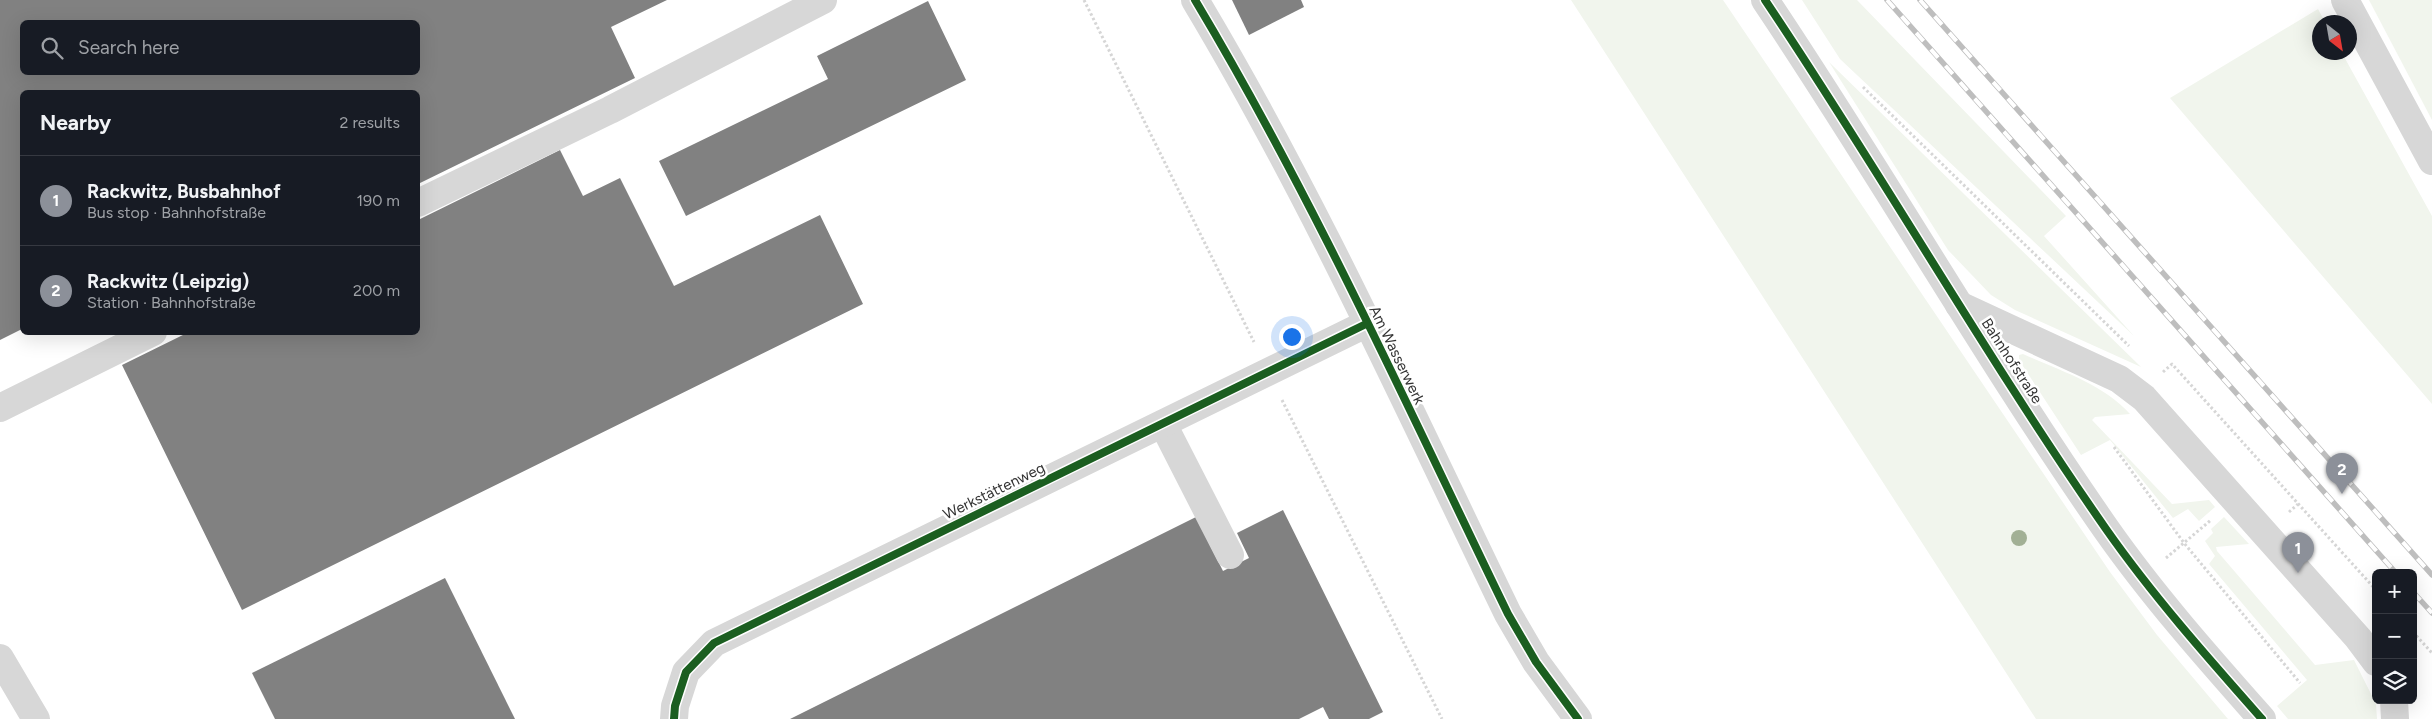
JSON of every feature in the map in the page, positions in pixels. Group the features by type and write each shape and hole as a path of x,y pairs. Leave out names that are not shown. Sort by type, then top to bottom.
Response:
{"street":[{"path":"420,202 610,110 823,0"},
{"name":"Am Wasserwerk","path":"1195,0 1248,89 1508,614 1536,662 1578,719"},
{"name":"Bahnhofstraße","path":"1765,0 1809,64 1959,305 2107,530 2154,594 2262,719"},
{"path":"2345,0 2432,162"},
{"path":"1959,305 2119,379 2144,398 2358,638 2374,659"},
{"name":"Werkstättenweg","path":"674,719 675,706 686,672 714,643 1366,324"},
{"path":"0,408 147,335"},
{"path":"1163,424 1230,555"},
{"path":"0,658 36,719"},
{"path":"2394,704 2395,719"}],"path":[{"path":"1857,81 2132,349"},
{"path":"2158,376 2172,364 2372,586"},
{"path":"2114,447 2184,543 2300,683"},
{"path":"2417,636 2432,653"}],"shaded area":[{"path":"1571,0 1723,0 2110,572 2157,635 2228,719 2036,719"},
{"path":"1802,0 1857,0 2066,216 2044,236 2134,336 1840,59"},
{"path":"2369,0 2432,0 2432,120"},
{"path":"2318,9 2321,15 2312,15 2312,60 2346,60 2432,216 2432,404 2170,98"},
{"path":"1829,62 2141,367 2015,310 1991,295 1948,250"},
{"path":"2023,354 2094,386 2119,403 2130,414 2095,417 2092,420 2172,504 2209,500 2215,507 2199,521 2188,509 2173,518 2110,440 2081,455 2019,360 2019,355"},
{"path":"2224,517 2249,544 2216,547 2217,551 2315,665 2354,660 2372,696 2372,704 2376,704 2377,719 2288,719 2277,706 2307,680 2209,564 2215,556 2205,541 2213,533 2211,529"}],"building":[{"path":"0,0 667,0 611,27 635,78 420,183 420,90 20,90 20,330 0,340"},
{"path":"1232,0 1301,0 1304,7 1249,35"},
{"path":"928,1 966,80 686,216 659,161 828,79 817,56"},
{"path":"560,150 583,196 620,178 674,286 820,215 863,304 242,610 122,365 183,335 420,335 420,219"},
{"path":"1283,510 1383,712 1369,719 1329,719 1323,707 1299,719 790,719 1196,517 1223,571 1249,558 1237,533"},
{"path":"445,578 515,719 275,719 252,673"}],"railway":[{"path":"1887,0 2392,569"},
{"path":"1920,0 2432,575"},
{"path":"2417,596 2432,613"}],"cycle path":[{"path":"1195,0 1280,150 1320,227 1508,614 1536,662 1578,719"},
{"path":"1765,0 1851,132 1976,332 2106,529 2201,650 2262,719"},
{"path":"674,719 675,706 686,672 714,643 1366,324"}],"place":[{"name":"Rackwitz (Leipzig)","path":"2342,494"},
{"name":"Rackwitz, Busbahnhof","path":"2298,573"}]}
